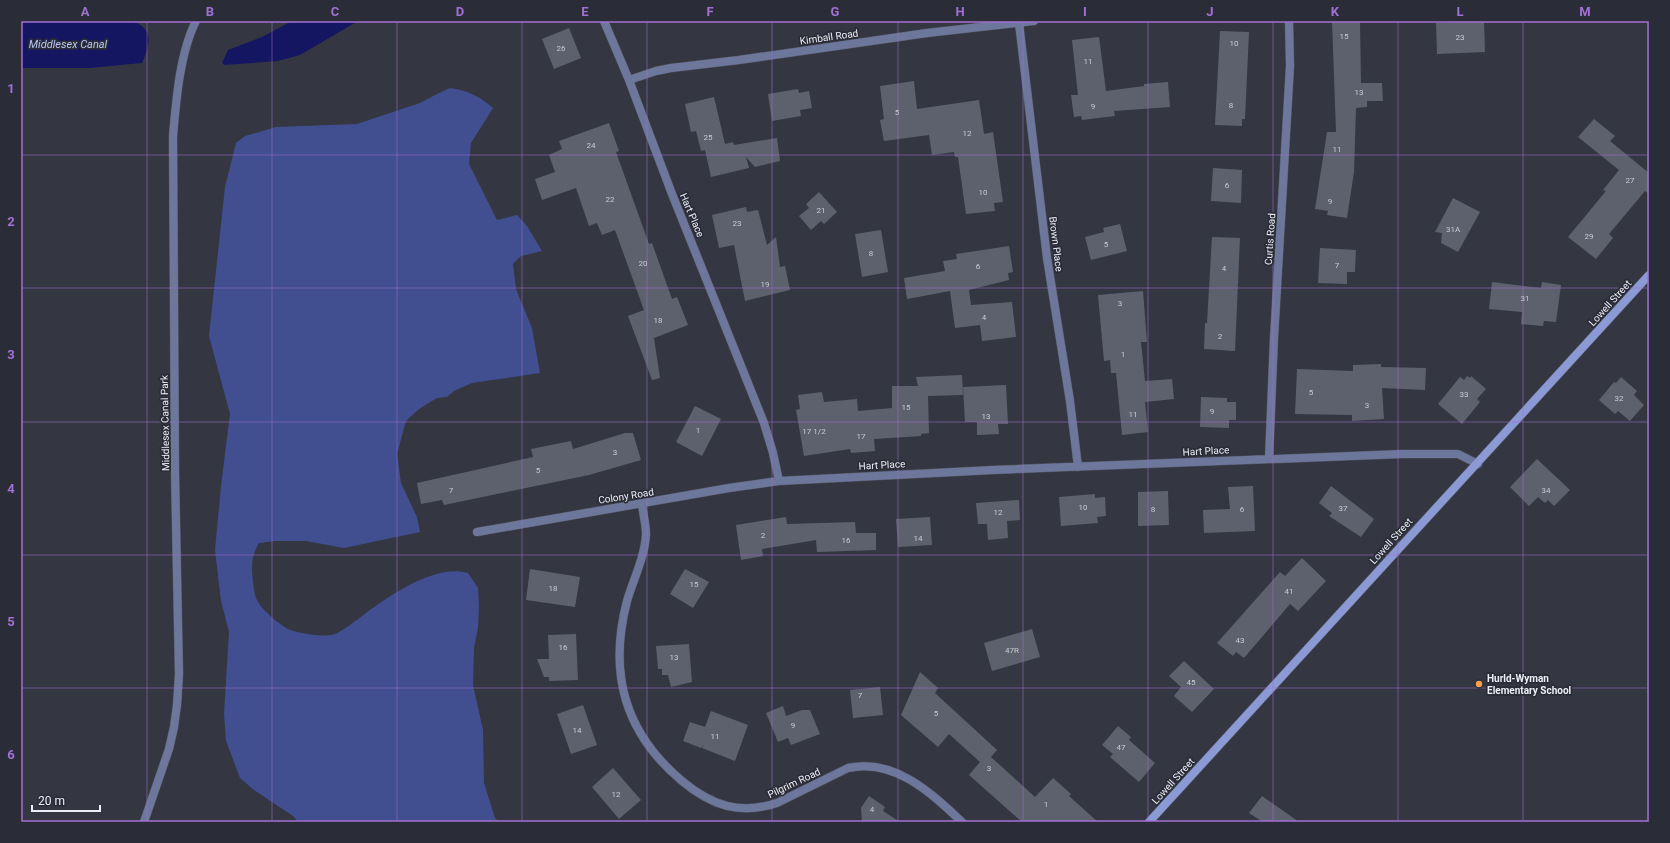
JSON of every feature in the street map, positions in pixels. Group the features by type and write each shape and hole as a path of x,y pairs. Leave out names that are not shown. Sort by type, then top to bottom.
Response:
{"street":[{"name":"Middlesex Canal Park","path":"144,822 169,749 177,705 179,641 175,440 172,136 178,89 188,38 196,21"},
{"name":"Hart Place","path":"604,21 629,80 672,194 764,423 773,453 779,481 993,470 1402,454 1449,454 1462,456 1478,464"},
{"name":"Kimball Road","path":"629,80 656,71 672,68 739,60 919,34 1034,21"},
{"name":"Curtis Road","path":"1269,459 1274,338 1290,66 1289,21"},
{"name":"Brown Place","path":"1019,23 1046,250 1070,401 1078,467"},
{"name":"Lowell Street","path":"1149,822 1420,525 1478,464 1649,275"},
{"name":"Colony Road","path":"477,532 579,513 779,481"},
{"name":"Pilgrim Road","path":"642,504 645,539 623,622 620,651 621,677 626,702 637,729 656,756 669,769 692,790 705,798 727,806 746,809 766,807 777,803 848,768 875,768 895,773 914,782 936,798 962,822"}],"shaded area":[{"path":"450,88 462,90 473,95 493,108 471,143 469,164 497,220 517,215 527,226 542,251 521,256 513,264 516,289 532,328 540,373 472,383 454,391 447,397 437,398 419,409 406,421 397,454 401,483 417,517 420,532 344,548 306,541 275,541 259,543 252,561 252,572 255,595 269,615 290,630 315,635 331,635 338,632 398,591 427,577 455,571 468,573 478,588 478,628 474,648 473,685 483,730 484,783 495,818 499,822 298,822 293,816 254,790 240,778 226,741 224,714 229,632 221,601 215,550 230,414 209,336 225,187 236,143 245,136 276,127 357,124 420,103"}],"water":[{"name":"Middlesex Canal","path":"21,21 131,21 139,24 147,32 147,49 142,63 90,68 21,68"},
{"path":"292,21 358,21 300,55 278,61 225,65 222,63 228,50 262,37"}],"building":[{"path":"1332,21 1360,21 1361,83 1382,83 1383,101 1367,101 1367,107 1356,108 1354,172 1347,218 1327,215 1328,211 1315,209 1327,132 1336,132"},
{"path":"1484,21 1485,52 1437,54 1436,23"},
{"path":"569,28 581,58 554,69 542,39"},
{"path":"1220,31 1249,32 1245,119 1242,119 1242,126 1215,125"},
{"path":"1099,37 1106,91 1144,86 1144,84 1168,82 1170,107 1114,111 1115,116 1082,120 1081,116 1074,117 1071,95 1078,95 1072,40"},
{"path":"914,81 917,109 979,100 984,134 993,132 1003,202 994,203 995,211 966,214 958,157 955,157 954,152 932,155 929,135 884,141 880,120 884,119 880,86"},
{"path":"798,89 799,93 809,91 812,108 800,110 801,116 772,121 768,94"},
{"path":"714,97 725,144 733,142 734,145 777,138 780,161 755,167 746,157 749,168 711,177 705,150 701,151 696,131 691,132 685,104"},
{"path":"1594,119 1615,136 1610,141 1649,173 1649,194 1645,191 1609,234 1613,238 1596,259 1568,237 1606,191 1603,190 1619,170 1578,137"},
{"path":"609,123 619,151 616,152 649,244 652,243 672,299 677,297 688,325 654,338 660,378 652,380 628,316 644,310 615,230 602,235 597,223 589,226 576,188 542,200 535,179 555,172 549,155 562,149 559,141"},
{"path":"1213,168 1242,170 1241,203 1211,201"},
{"path":"819,192 837,212 824,224 821,221 811,230 799,216 809,208 806,204"},
{"path":"1453,198 1480,212 1458,252 1441,243 1442,233 1435,232"},
{"path":"746,207 747,212 758,210 767,245 776,237 780,267 785,266 790,290 745,301 734,245 719,248 712,215"},
{"path":"1120,224 1127,251 1091,260 1085,237 1104,232 1103,228"},
{"path":"881,230 888,272 862,277 855,234"},
{"path":"1212,237 1240,238 1235,351 1204,349"},
{"path":"1009,246 1013,272 1008,273 1009,280 969,290 971,305 1012,302 1016,337 982,341 980,325 955,328 950,291 907,299 904,278 945,271 943,261 957,259 956,254"},
{"path":"1320,248 1356,250 1355,272 1347,272 1347,284 1318,283"},
{"path":"1492,282 1541,288 1542,282 1561,285 1556,322 1544,321 1543,326 1521,324 1522,312 1489,309"},
{"path":"1143,291 1147,342 1141,342 1145,381 1172,379 1174,399 1145,402 1148,432 1122,435 1116,373 1111,373 1110,360 1104,361 1098,295"},
{"path":"1381,364 1381,367 1426,368 1425,390 1382,388 1384,419 1352,421 1352,415 1295,414 1297,369 1353,371 1353,365"},
{"path":"962,375 963,395 928,396 929,433 921,434 921,436 874,439 875,451 851,453 850,449 804,456 796,410 800,409 798,395 822,392 824,402 857,399 858,411 892,408 892,386 918,386 916,377"},
{"path":"1467,376 1470,378 1471,376 1486,389 1477,399 1480,402 1462,424 1438,404 1460,377 1464,380"},
{"path":"1621,377 1637,391 1634,395 1644,405 1630,421 1618,411 1615,414 1599,400 1614,382 1616,383"},
{"path":"1006,385 1008,424 998,424 999,434 977,435 977,422 965,422 963,387"},
{"path":"1201,397 1227,398 1227,402 1236,402 1236,420 1229,420 1229,428 1200,427"},
{"path":"695,406 721,419 702,456 676,442"},
{"path":"625,433 633,433 641,460 589,475 444,505 442,500 421,504 417,483 533,457 531,449 571,441 573,449"},
{"path":"1537,459 1570,490 1554,506 1548,500 1545,503 1538,497 1529,506 1510,487"},
{"path":"1253,486 1255,531 1204,533 1203,510 1230,509 1228,487"},
{"path":"1331,486 1374,519 1361,537 1329,516 1332,513 1319,503"},
{"path":"1168,491 1169,525 1138,526 1138,492"},
{"path":"1095,494 1095,498 1105,497 1106,516 1097,517 1098,523 1061,526 1059,497"},
{"path":"1019,500 1020,520 1007,521 1008,538 988,540 987,524 978,524 976,503"},
{"path":"786,517 787,524 855,522 856,533 876,533 876,550 817,552 816,540 762,549 763,556 741,560 736,525"},
{"path":"930,517 932,545 898,547 896,519"},
{"path":"1302,558 1326,581 1298,611 1290,604 1244,658 1236,652 1233,656 1217,643 1280,572 1285,576"},
{"path":"530,569 580,577 575,607 526,600"},
{"path":"685,569 709,582 693,608 670,594"},
{"path":"1032,629 1040,657 992,671 984,643"},
{"path":"576,634 578,680 549,681 549,677 544,677 537,659 549,659 548,635"},
{"path":"689,644 692,682 671,687 668,675 662,675 662,669 658,669 656,646"},
{"path":"1184,661 1214,689 1192,712 1174,696 1181,687 1169,676"},
{"path":"920,672 938,688 935,693 997,750 991,757 1035,797 1053,778 1071,794 1069,796 1098,822 1022,822 969,775 980,762 949,734 938,747 901,715"},
{"path":"880,687 883,715 853,718 850,690"},
{"path":"583,705 597,745 571,754 557,714"},
{"path":"783,706 786,716 802,710 810,710 820,734 791,745 788,738 778,742 766,713"},
{"path":"711,711 748,725 735,761 702,748 704,745 701,748 683,741 690,722 705,727"},
{"path":"1118,726 1131,737 1129,740 1155,763 1139,782 1110,757 1113,754 1102,745"},
{"path":"613,768 641,800 619,819 592,787"},
{"path":"869,796 885,807 883,811 900,822 862,822 861,808"},
{"path":"1262,796 1299,822 1263,822 1249,813"}],"place":[{"name":"Hurld-Wyman Elementary School","path":"1479,684"}]}
